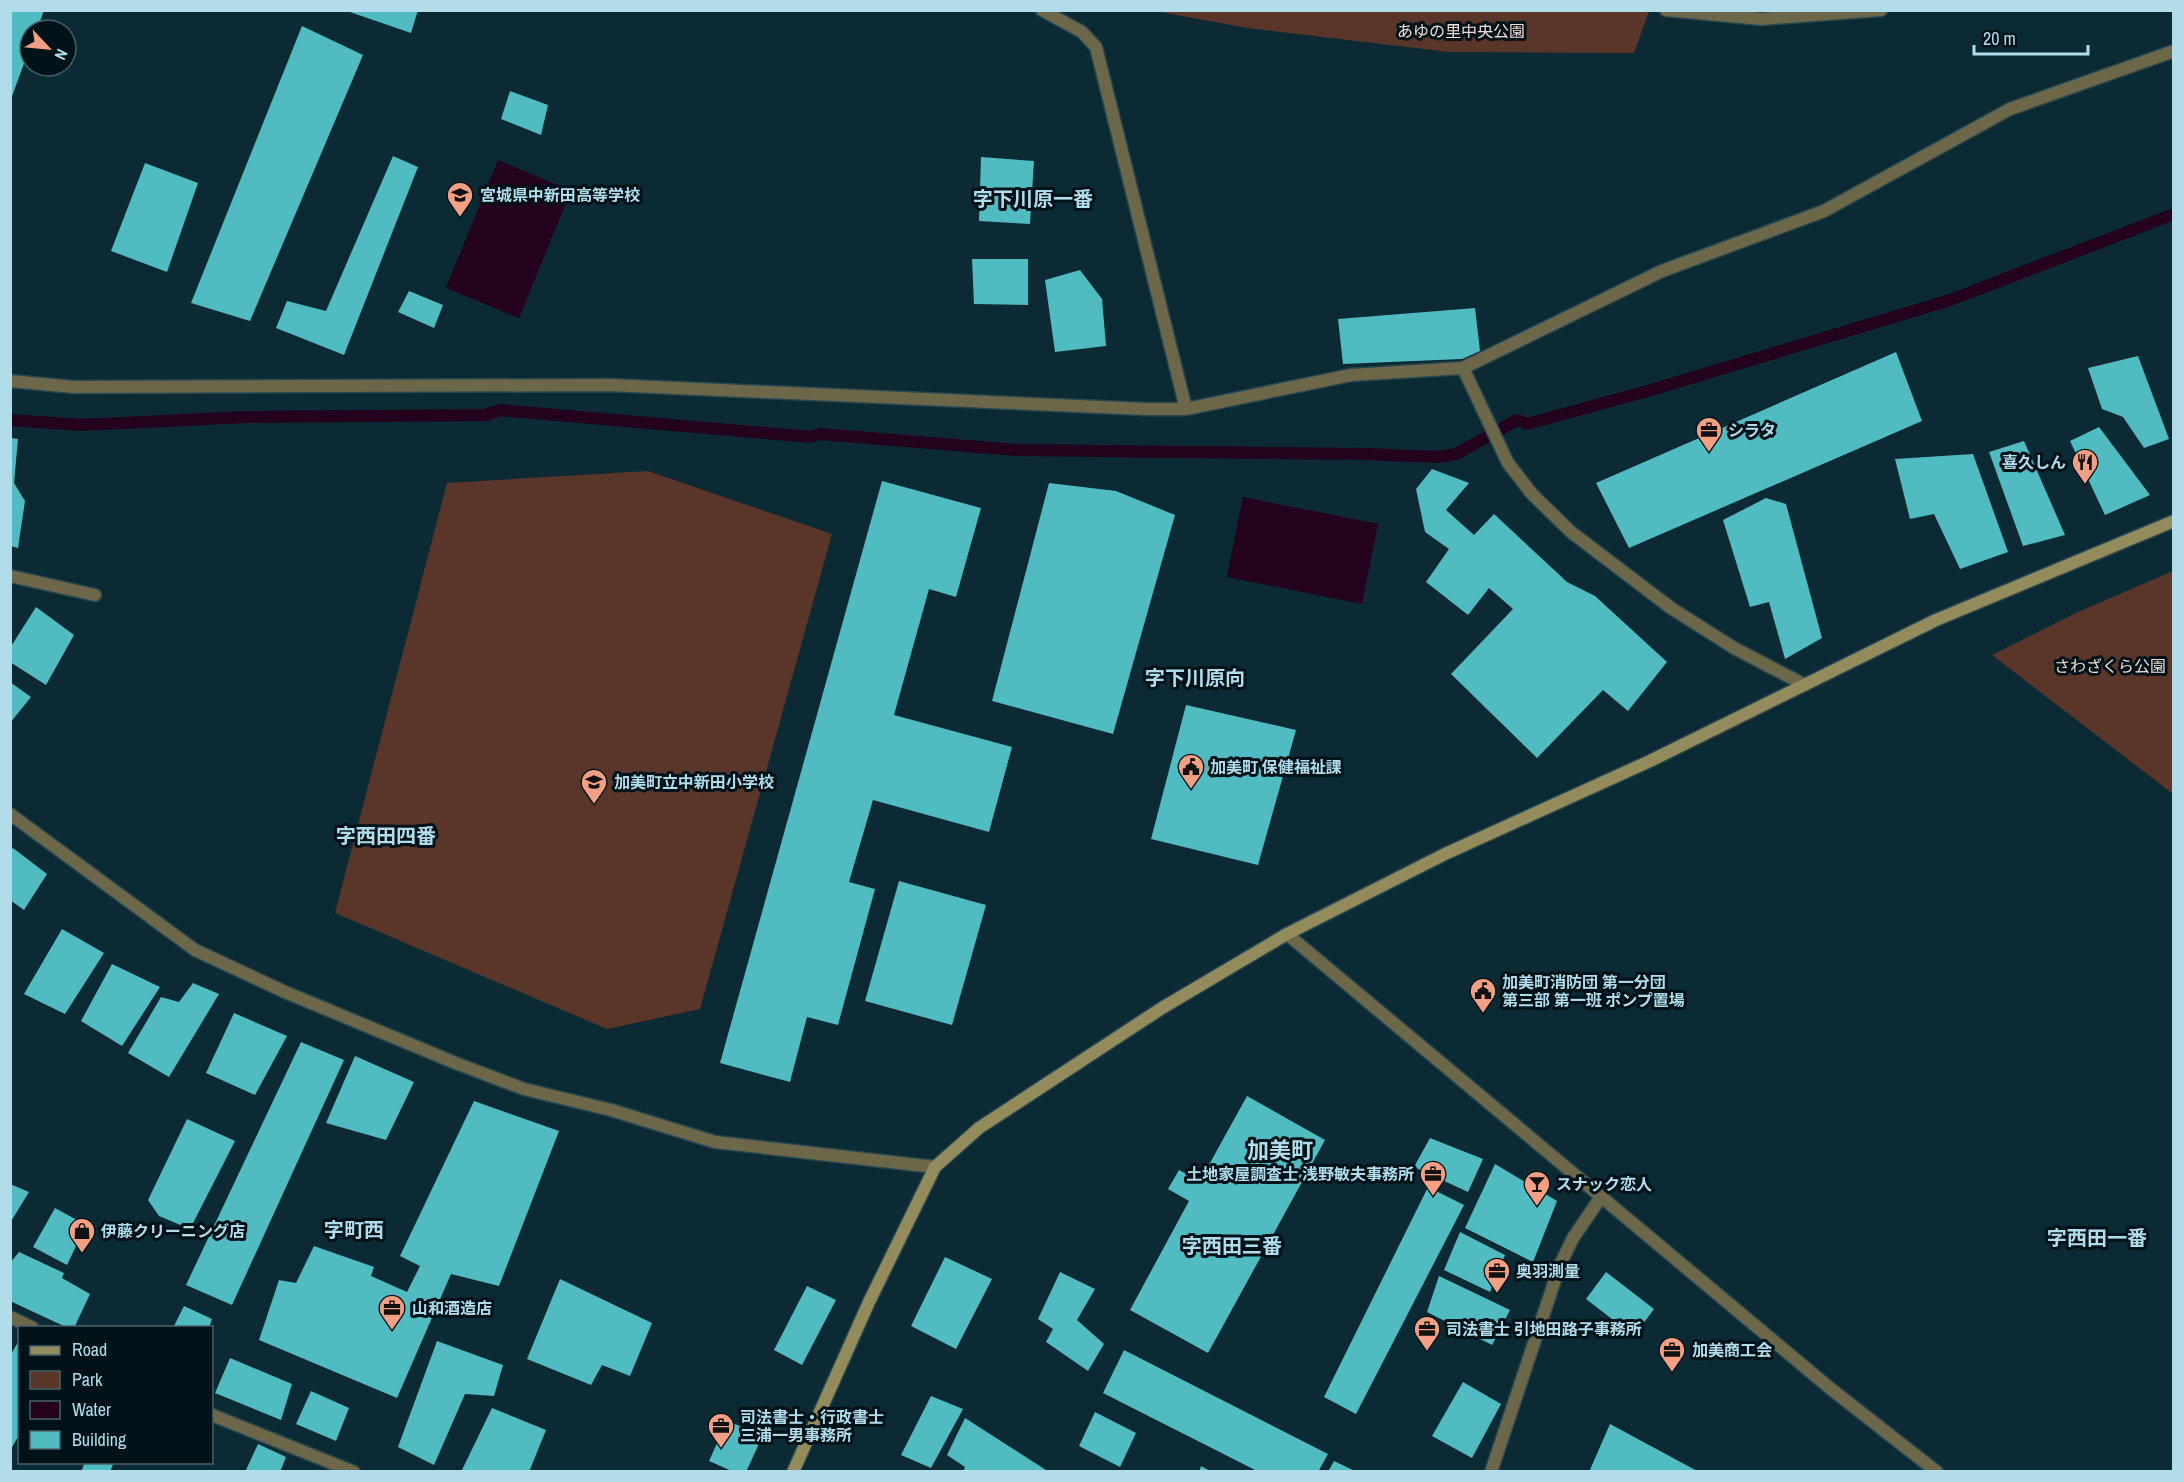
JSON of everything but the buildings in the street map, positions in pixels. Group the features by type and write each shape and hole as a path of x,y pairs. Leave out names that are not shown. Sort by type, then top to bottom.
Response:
{"street":[{"path":"1042,10 1082,32 1096,47 1186,409"},
{"path":"1666,10 1761,20 1881,10"},
{"path":"10,381 74,387 610,385 898,399 1186,409 1351,375 1463,368 1662,271 1824,211 2010,109 2174,51"},
{"path":"1463,368 1505,456 1532,494 1571,532 1671,608 1734,648 1805,685"},
{"path":"793,1472 869,1302 935,1167 979,1128 1162,1008 1287,934 1445,854 1650,761 1936,620 2174,521"},
{"path":"10,576 95,595"},
{"path":"10,814 195,950 285,992 458,1064 524,1089 610,1110 715,1142 935,1167"},
{"path":"1287,934 1831,1389 1937,1472"},
{"path":"1491,1472 1560,1265 1573,1238 1601,1197"},
{"path":"10,1317 29,1326"},
{"path":"213,1415 354,1472"}],"green space":[{"name":"あゆの里中央公園","path":"1649,10 1634,53 1449,52 1247,28 1155,11"},
{"path":"648,471 832,534 700,1009 607,1029 335,913 447,483"},
{"name":"さわざくら公園","path":"2173,571 2173,794 1992,655 2078,612"}],"water":[{"path":"498,160 571,191 519,318 446,288"},
{"path":"1243,497 1378,524 1362,604 1227,577"}],"waterway":[{"path":"10,420 82,425 246,417 486,415 500,410 810,437 820,434 1016,450 1439,457 1456,454 1517,420 1527,424 1651,390 1950,300 2174,214"}],"place":[{"name":"宮城県中新田高等学校","path":"460,218"},
{"name":"シラタ","path":"1709,453"},
{"name":"喜久しん","path":"2085,485"},
{"name":"加美町 保健福祉課","path":"1191,790"},
{"name":"加美町立中新田小学校","path":"594,805"},
{"name":"加美町消防団 第一分団 第三部 第一班 ポンプ置場","path":"1483,1014"},
{"name":"土地家屋調査士 浅野敏夫事務所","path":"1433,1197"},
{"name":"スナック恋人","path":"1537,1207"},
{"name":"伊藤クリーニング店","path":"82,1254"},
{"name":"奥羽測量","path":"1497,1294"},
{"name":"山和酒造店","path":"392,1331"},
{"name":"司法書士 引地田路子事務所","path":"1427,1352"},
{"name":"加美商工会","path":"1672,1373"},
{"name":"司法書士・行政書士 三浦一男事務所","path":"721,1449"}],"district":[{"name":"字下川原一番","path":"1033,198"},
{"name":"字下川原向","path":"1195,677"},
{"name":"字西田四番","path":"386,835"},
{"name":"加美町","path":"1280,1150"},
{"name":"字町西","path":"354,1229"},
{"name":"字西田一番","path":"2097,1237"},
{"name":"字西田三番","path":"1232,1245"}]}
